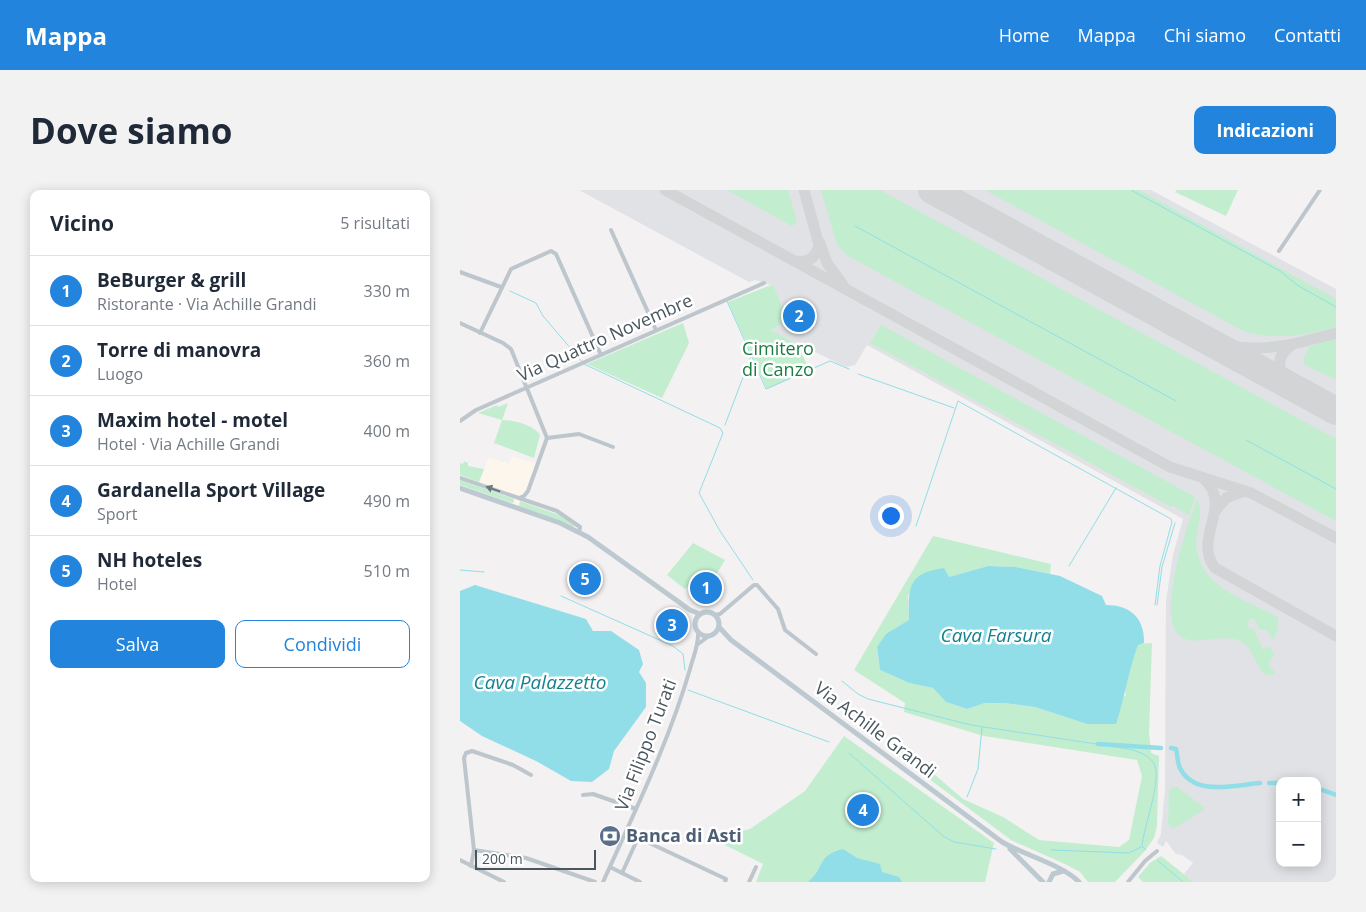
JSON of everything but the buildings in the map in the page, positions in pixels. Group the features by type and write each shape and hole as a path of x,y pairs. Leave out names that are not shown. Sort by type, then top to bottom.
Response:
{"main road":[{"path":"460,488 514,506 579,532 604,546 690,610 700,614"},
{"path":"690,610 696,619"},
{"path":"698,632 695,626 696,619 700,614 707,612 715,615 719,621 719,627 712,635"},
{"name":"Via Achille Grandi","path":"719,627 731,640 1002,842 1022,854 1064,871 1079,882"},
{"name":"Via Achille Grandi","path":"698,632 731,640"},
{"name":"Via Achille Grandi","path":"1002,842 1043,882"},
{"path":"1049,882 1053,874 1064,871"}],"street":[{"path":"1279,251 1320,190"},
{"path":"611,230 656,330"},
{"path":"480,332 509,272 515,266 548,251 556,254 601,355"},
{"path":"460,272 501,287"},
{"name":"Via Quattro Novembre","path":"460,421 476,410 764,283"},
{"path":"460,323 503,343 511,349 547,438 528,491 524,496 518,498 514,506"},
{"path":"547,438 579,434 614,447"},
{"path":"460,478 563,514 580,527 579,532"},
{"path":"528,491 531,502"},
{"path":"719,621 724,612 754,585 758,585 778,609 785,630 816,654"},
{"path":"715,615 724,612"},
{"name":"Via Filippo Turati","path":"603,882 636,809 679,704 698,644 698,632"},
{"path":"698,644 712,635"},
{"path":"471,866 474,850 467,785 466,753 472,751 513,765 532,775"},
{"path":"460,786 467,785"},
{"path":"583,795 593,794 636,809"},
{"path":"626,832 725,880"},
{"path":"622,873 638,838"},
{"path":"474,850 526,858 596,882"},
{"path":"1128,882 1145,861 1157,851"},
{"path":"460,860 501,881"},
{"path":"610,867 640,882"},
{"path":"750,882 756,867"}],"shaded area":[{"path":"579,190 1151,190 1336,289 1336,882 1194,882 1184,874 1193,863 1182,855 1176,854 1166,841 1163,847 1157,843 1161,834 1165,789 1166,601 1173,555 1183,519 867,345 855,365 846,367 770,330 788,322 774,286 755,280 749,282"},
{"path":"512,456 537,464 522,508 479,482 489,457 509,464"}],"green space":[{"path":"727,190 788,190 797,222 792,226"},
{"path":"821,190 880,190 1336,439 1336,521 848,256 837,245"},
{"path":"985,190 1139,190 1336,299 1336,327 1290,336 1268,336 1245,332"},
{"path":"1177,190 1238,190 1226,216 1175,192"},
{"name":"Cimitero di Canzo","path":"771,285 774,286 788,321 771,330 798,344 809,370 767,389 728,302"},
{"path":"683,323 689,343 662,398 587,364"},
{"path":"881,325 1195,497 1189,515 1174,506 1171,507 870,343"},
{"path":"1336,337 1336,380 1305,365 1303,360 1309,347"},
{"path":"508,403 502,420 478,413 497,405 498,407"},
{"path":"502,420 523,424 537,431 540,435 534,458 494,443"},
{"path":"464,461 468,463 468,466 484,469 479,482 460,475 460,463 463,464"},
{"path":"460,480 514,499 514,502 512,503 460,485"},
{"path":"1197,499 1200,511 1197,550 1201,565 1221,587 1278,617 1278,629 1273,640 1266,630 1259,629 1255,619 1250,619 1247,624 1249,628 1254,629 1263,650 1270,646 1274,655 1268,664 1275,673 1272,675 1264,674 1252,653 1239,640 1224,638 1192,640 1185,639 1175,631 1171,616 1171,596 1180,551"},
{"path":"520,501 559,515 575,525 574,527 519,506"},
{"path":"933,536 1051,564 1050,574 1016,567 988,566 949,577 917,578 908,596 909,620 877,647 880,670 909,683 933,688 946,702 967,709 985,703 1004,703 1035,707 1087,724 1126,695 1124,687 1138,644 1152,643 1149,732 1151,753 1159,756 1157,826 1154,838 1144,852 1115,882 1088,882 1080,872 1011,840 889,749 897,742 963,799 1003,817 1039,840 1119,847 1129,840 1142,776 1137,760 984,736 904,712 905,703 854,670"},
{"path":"693,543 725,560 711,583 698,576 685,589 667,575"},
{"path":"844,736 994,843 985,882 756,882 763,864 719,842 726,835 750,829 805,791"},
{"path":"1172,787 1177,787 1204,807 1204,810 1173,829 1168,824 1169,790"},
{"path":"1161,856 1194,882 1143,882 1138,877 1150,863"}],"water":[{"name":"Cava Farsura","path":"988,566 1016,567 1060,576 1102,596 1106,605 1129,610 1139,620 1144,634 1144,643 1138,645 1116,724 1087,724 1035,707 1004,703 985,703 967,709 946,702 933,688 909,683 880,670 877,647 886,634 909,620 910,590 917,578 932,570 944,568 949,577"},
{"name":"Cava Palazzetto","path":"475,585 586,619 593,631 611,631 639,650 643,664 639,672 646,683 646,707 614,751 609,769 592,782 571,781 536,761 482,736 460,721 460,591"},
{"path":"843,849 857,858 880,864 882,872 899,877 902,882 808,882 814,877 829,855"}],"waterway":[{"path":"1131,190 1280,271 1297,285 1336,307"},
{"path":"855,226 1176,401"},
{"path":"510,291 536,303 543,316 584,364 720,428 723,433 699,493 720,531 753,580"},
{"path":"727,301 766,389 830,361 849,369"},
{"path":"725,425 751,356"},
{"path":"858,374 954,408"},
{"path":"916,526 958,401 1171,519 1172,522 1160,566 1155,605"},
{"path":"1246,440 1336,489"},
{"path":"1069,566 1116,488"},
{"path":"1157,605 1162,567 1175,523"},
{"path":"460,570 484,572"},
{"path":"561,596 673,646 683,654 685,670"},
{"path":"842,681 858,694 868,699 971,725 1129,749 1145,755 1153,762 1156,769 1156,779 1142,847"},
{"path":"688,690 829,742"},
{"path":"967,797 978,769 982,727"},
{"path":"1098,744 1161,748"},
{"path":"1171,748 1176,749 1178,763 1186,777 1195,783 1216,787 1260,783"},
{"path":"849,753 943,836 954,842 996,849"},
{"path":"1269,783 1276,783"},
{"path":"1321,789 1336,795"},
{"path":"1051,850 1129,853 1141,847"},
{"path":"1143,847 1146,850"},
{"path":"1158,861 1183,882"}],"taxiway":[{"path":"665,190 1170,467 1251,493 1336,538"},
{"path":"795,261 811,259 819,245 804,190"},
{"path":"820,243 827,263 843,285"},
{"path":"1198,336 1233,346 1267,348 1336,333"},
{"path":"1292,345 1281,357 1280,369 1287,381 1299,391"},
{"path":"1204,479 1212,489 1215,500 1215,511 1208,545 1209,557 1215,568 1336,636"},
{"path":"1216,510 1226,498 1244,491"}],"runway":[{"path":"932,190 1336,411"}],"place":[{"name":"Torre di manovra","path":"799,316"},
{"name":"NH hoteles","path":"585,579"},
{"name":"BeBurger & grill","path":"706,588"},
{"name":"Maxim hotel - motel","path":"672,625"},
{"name":"Gardanella Sport Village","path":"863,810"},
{"name":"Banca di Asti","path":"610,836"}]}
